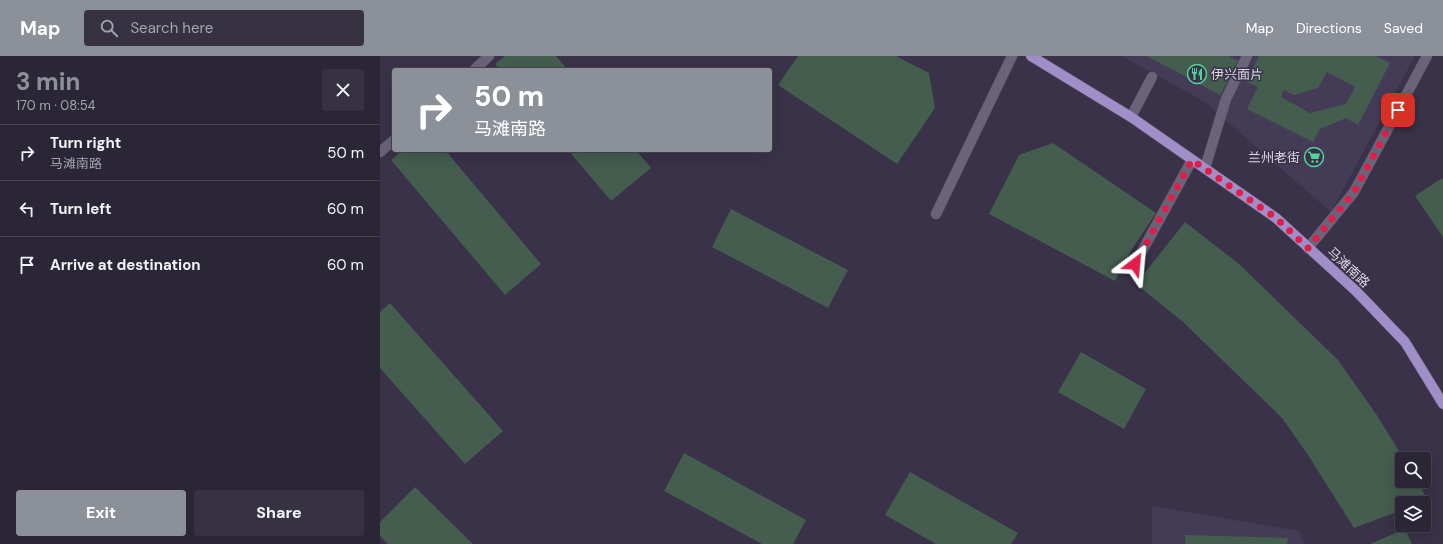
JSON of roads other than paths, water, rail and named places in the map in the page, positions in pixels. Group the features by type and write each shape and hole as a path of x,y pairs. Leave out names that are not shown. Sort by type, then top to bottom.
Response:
{"main road":[{"name":"马滩南路","path":"1031,56 1131,117 1276,218 1356,291 1405,342 1443,404"}],"street":[{"path":"476,68 489,56"},
{"path":"936,214 1012,56"},
{"path":"1205,168 1226,98 1247,56"},
{"path":"1308,248 1354,192 1427,56"},
{"path":"1131,117 1152,77"},
{"path":"380,152 392,142"},
{"path":"1135,264 1192,160"}],"place":[{"name":"伊兴面片","path":"1197,74"},
{"name":"兰州老街","path":"1314,157"}]}
